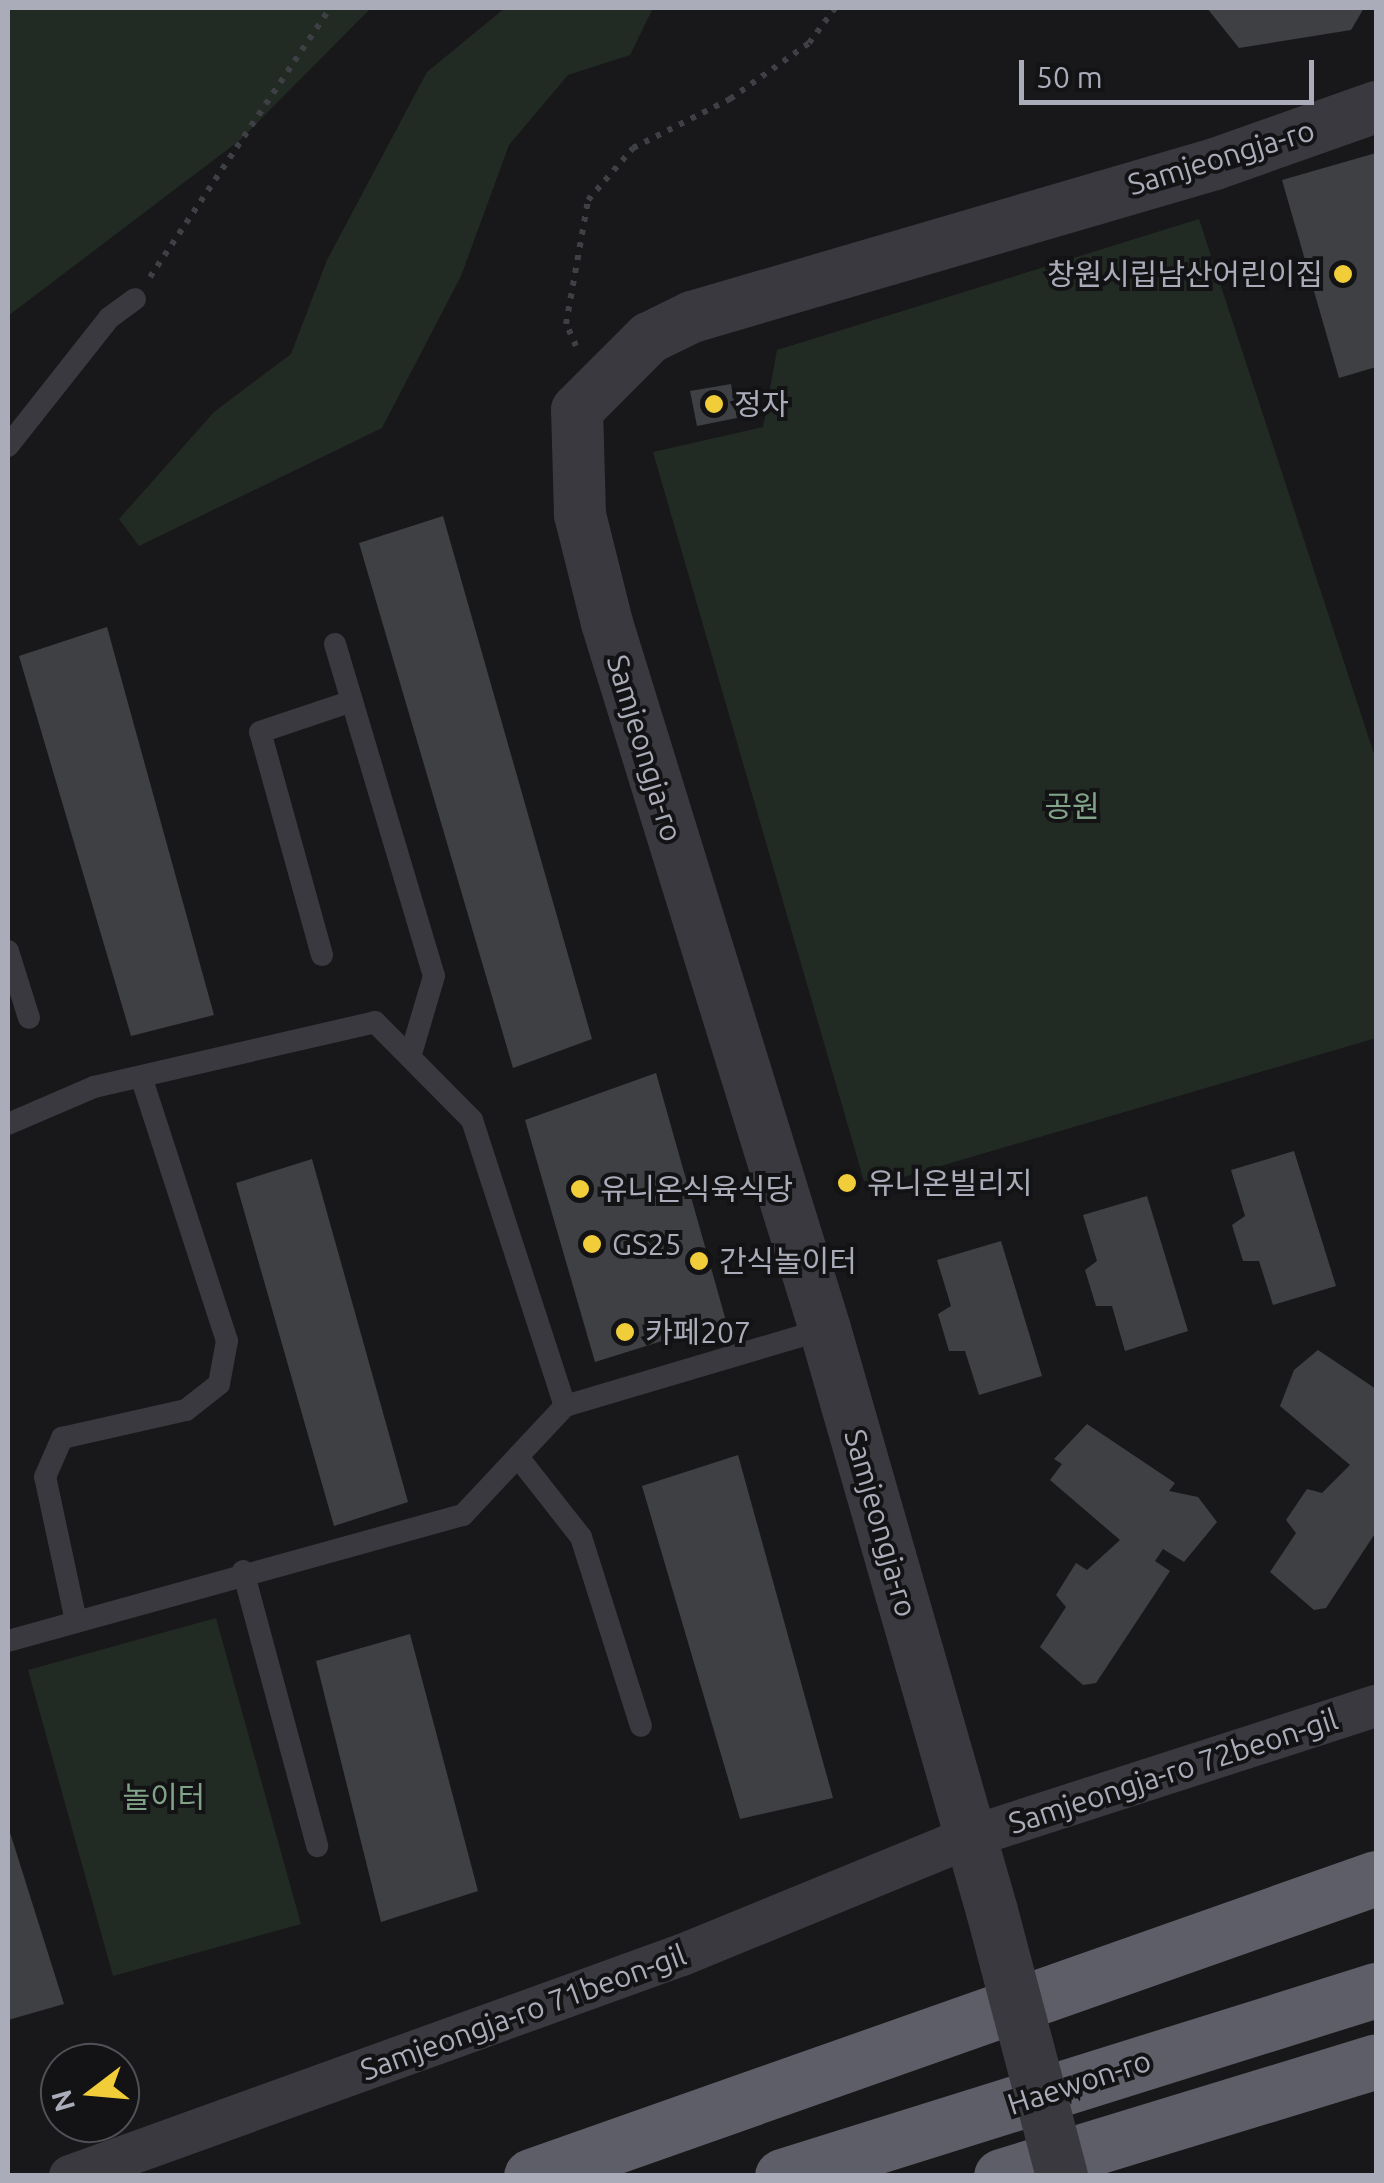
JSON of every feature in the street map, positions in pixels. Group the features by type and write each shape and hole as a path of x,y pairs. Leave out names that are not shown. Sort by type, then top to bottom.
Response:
{"highway":[{"path":"531,2176 1376,1878"},
{"name":"Haewon-ro","path":"782,2176 1376,1990"},
{"path":"1001,2176 1376,2061"}],"street":[{"name":"Samjeongja-ro","path":"1062,2176 992,1911 826,1329 580,515 577,410 649,338 692,317 1215,164 1376,107"},
{"name":"Samjeongja-ro 72beon-gil","path":"970,1837 1376,1706"},
{"name":"Samjeongja-ro 71beon-gil","path":"70,2176 682,1955 970,1837"}],"lane":[{"path":"8,446 109,318 135,299"},
{"path":"335,644 434,976 410,1057"},
{"path":"322,955 260,732 352,701"},
{"path":"8,951 28,1018"},
{"path":"8,1124 141,1076 375,1022 472,1120 565,1406"},
{"path":"76,1621 46,1477 62,1438 186,1410 219,1384 226,1341 141,1076"},
{"path":"8,1641 244,1572 463,1515 565,1406 826,1329"},
{"path":"518,1457 581,1538 641,1726"},
{"path":"244,1572 318,1846"}],"path":[{"path":"135,299 330,8"},
{"path":"597,390 566,324 588,200 632,148 730,99 809,42 835,8"}],"green space":[{"path":"8,8 371,8 240,140 8,316"},
{"path":"505,8 653,8 630,55 568,75 509,145 461,276 382,428 139,546 119,519 214,412 291,354 327,260 427,72"},
{"name":"공원","path":"1199,219 1376,760 1376,1038 866,1188 653,452 763,427 777,350"},
{"name":"놀이터","path":"216,1618 301,1924 113,1976 28,1670"}],"building":[{"path":"1207,8 1364,8 1351,30 1239,48"},
{"name":"창원시립남산어린이집","path":"1376,153 1376,367 1339,378 1282,180"},
{"name":"정자","path":"731,384 737,418 697,426 690,391"},
{"path":"443,516 592,1039 513,1068 359,543"},
{"path":"107,627 214,1015 131,1036 19,656"},
{"path":"656,1073 726,1321 595,1362 525,1120"},
{"path":"1294,1151 1336,1286 1273,1305 1259,1261 1243,1261 1232,1225 1245,1216 1231,1170"},
{"path":"312,1159 408,1502 334,1526 236,1183"},
{"path":"1147,1196 1188,1331 1125,1351 1112,1306 1096,1306 1085,1270 1097,1261 1083,1215"},
{"path":"1001,1241 1042,1376 979,1395 965,1351 949,1351 938,1314 951,1306 937,1260"},
{"path":"1318,1350 1376,1389 1376,1532 1326,1608 1314,1610 1270,1572 1296,1533 1286,1520 1307,1489 1322,1493 1350,1465 1280,1406 1294,1370"},
{"path":"1087,1424 1175,1483 1169,1491 1198,1497 1217,1522 1184,1562 1163,1549 1155,1561 1170,1571 1096,1683 1083,1685 1040,1647 1066,1607 1056,1595 1076,1563 1087,1570 1120,1540 1050,1480 1062,1464 1054,1459"},
{"path":"738,1455 833,1798 740,1819 642,1486"},
{"path":"410,1634 478,1891 381,1922 316,1661"},
{"path":"8,1826 64,2004 8,2020"}],"place":[{"name":"창원시립남산어린이집","path":"1343,274"},
{"name":"정자","path":"714,404"},
{"name":"유니온빌리지","path":"847,1183"},
{"name":"유니온식육식당","path":"580,1189"},
{"name":"GS25","path":"592,1244"},
{"name":"간식놀이터","path":"699,1261"},
{"name":"카페207","path":"625,1332"}]}
